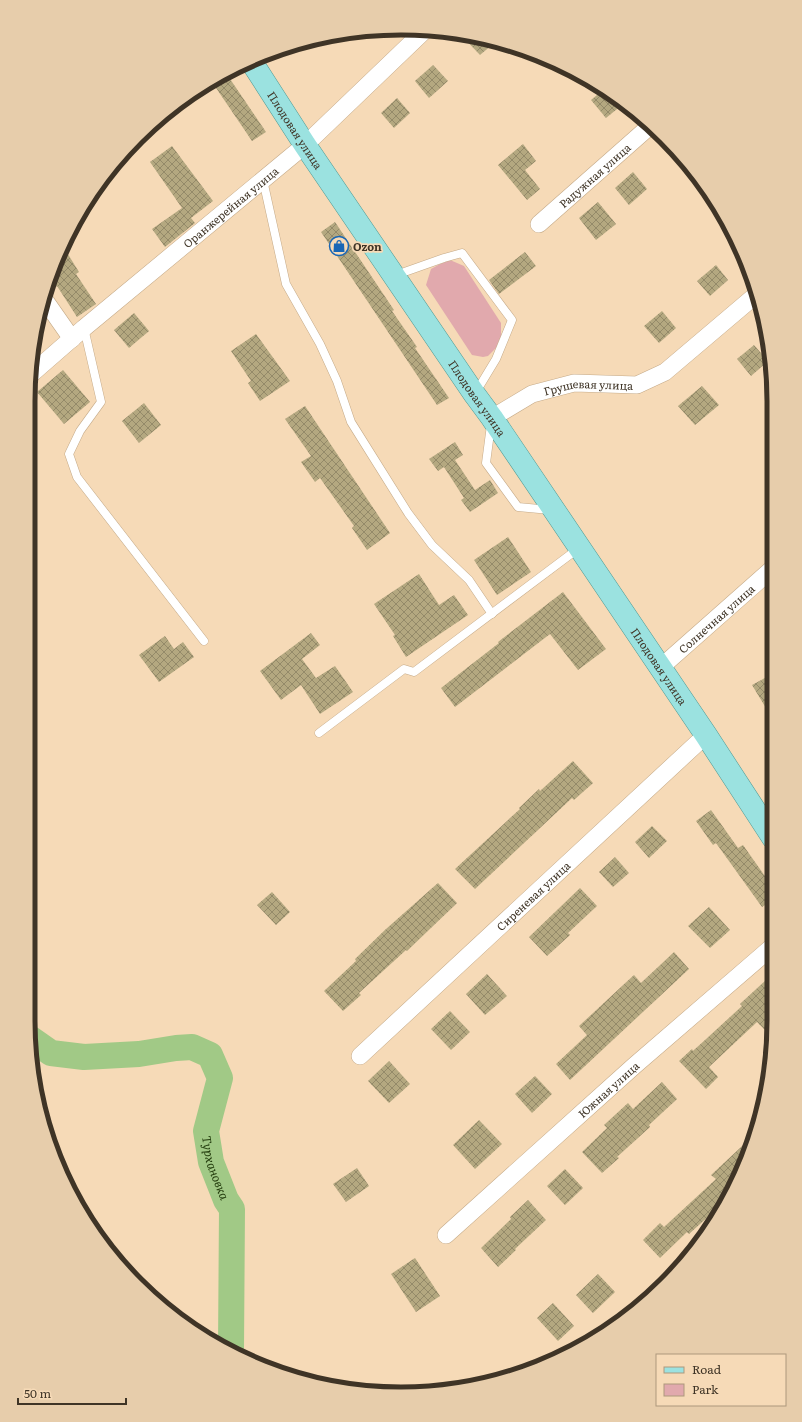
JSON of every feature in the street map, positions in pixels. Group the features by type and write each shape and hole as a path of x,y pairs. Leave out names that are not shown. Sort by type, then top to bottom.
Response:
{"main road":[{"name":"Плодовая улица","path":"255,66 305,145 580,548 706,735 767,830"}],"street":[{"name":"Оранжерейная улица","path":"37,369 78,333 305,145 419,36"},
{"name":"Радужная улица","path":"539,224 646,130"},
{"name":"Грушевая улица","path":"492,418 532,394 574,383 637,385 644,382 665,372 753,298"},
{"path":"48,303 78,333"},
{"name":"Солнечная улица","path":"660,668 767,573"},
{"name":"Сиреневая улица","path":"360,1056 706,735"},
{"name":"Южная улица","path":"446,1235 634,1066 767,951"}],"lane":[{"path":"263,180 286,284 320,344 337,381 351,422 408,514 432,545 469,580 492,614"},
{"path":"394,276 462,253 512,320 496,359 475,395"},
{"path":"78,333 101,402 80,431 69,454 76,477 204,641"},
{"path":"492,418 486,463 518,507 554,510"},
{"path":"319,732 404,669 414,672 580,548"}],"green space":[{"path":"450,260 464,266 501,323 501,338 497,347 488,356 483,357 472,355 426,285 431,269"}],"building":[{"path":"467,41 491,46 480,55"},
{"path":"433,65 448,81 429,98 415,81"},
{"path":"229,78 266,132 252,141 215,86"},
{"path":"599,94 619,107 606,118 591,100"},
{"path":"397,98 410,113 394,128 381,113"},
{"path":"523,144 536,161 525,170 540,189 527,200 498,165"},
{"path":"172,146 213,201 191,218 195,223 165,247 152,229 182,208 150,162"},
{"path":"633,172 647,189 629,205 615,188"},
{"path":"598,202 616,224 596,240 579,218"},
{"path":"335,222 394,310 392,311 417,347 415,348 449,398 437,405 321,232"},
{"path":"67,252 79,272 76,274 96,304 77,317 57,286 56,287 54,283"},
{"path":"525,252 536,266 499,294 489,280"},
{"path":"716,265 728,280 710,296 697,281"},
{"path":"662,311 676,328 659,343 644,326"},
{"path":"134,313 149,331 129,348 114,330"},
{"path":"256,334 290,381 260,401 248,383 251,381 231,351"},
{"path":"754,345 764,357 765,364 751,376 737,359"},
{"path":"63,370 90,402 64,424 37,392"},
{"path":"702,386 719,405 695,425 678,406"},
{"path":"144,403 161,425 139,443 122,421"},
{"path":"305,406 390,533 367,550 352,528 354,526 320,478 315,482 301,462 311,456 285,419"},
{"path":"455,442 463,455 455,460 475,490 490,480 498,493 470,512 461,500 464,498 444,467 438,471 429,459"},
{"path":"508,537 531,572 497,595 474,560"},
{"path":"419,574 439,605 454,595 468,615 406,657 393,636 395,635 374,604"},
{"path":"563,592 606,649 578,670 550,634 455,707 441,688"},
{"path":"311,633 320,645 302,659 316,678 335,666 353,692 320,714 301,685 281,700 260,671"},
{"path":"165,636 174,649 183,642 194,657 159,682 139,655"},
{"path":"767,677 767,710 752,685"},
{"path":"573,761 593,783 574,800 572,798 475,889 455,869 520,809 519,808 539,789 540,791"},
{"path":"711,810 738,848 743,845 767,879 767,904 762,907 716,843 713,845 696,821"},
{"path":"652,826 667,841 649,858 635,842"},
{"path":"615,857 629,873 613,887 599,872"},
{"path":"438,883 457,903 407,951 406,950 359,993 361,995 343,1011 324,991 356,961 355,959 386,929"},
{"path":"580,888 597,906 568,933 570,935 547,956 529,937"},
{"path":"272,892 290,912 276,925 257,905"},
{"path":"709,907 730,930 710,948 688,926"},
{"path":"674,952 689,969 570,1080 556,1064 587,1035 579,1026 634,975 641,983"},
{"path":"487,974 507,996 485,1015 466,994"},
{"path":"767,979 767,1028 765,1030 757,1022 709,1067 718,1077 706,1089 679,1061 692,1049 693,1051 742,1006 740,1004"},
{"path":"450,1011 470,1032 451,1050 431,1029"},
{"path":"389,1061 410,1084 389,1103 368,1081"},
{"path":"535,1076 552,1094 532,1113 515,1094"},
{"path":"662,1082 677,1099 649,1125 650,1127 617,1157 619,1158 602,1173 582,1152 607,1128 604,1125 628,1103 633,1109"},
{"path":"479,1120 502,1144 475,1169 453,1145"},
{"path":"747,1142 729,1183 712,1213 689,1234 687,1232 660,1258 643,1240 660,1223 664,1227 716,1179 711,1175"},
{"path":"357,1168 369,1186 346,1202 333,1184"},
{"path":"565,1169 583,1188 565,1205 547,1186"},
{"path":"528,1200 546,1220 498,1267 481,1248"},
{"path":"415,1258 440,1296 416,1312 391,1274"},
{"path":"598,1274 615,1292 593,1313 576,1295"},
{"path":"553,1303 574,1326 558,1341 537,1318"}],"waterway":[{"name":"Турхановка","path":"36,1042 51,1053 84,1057 139,1054 192,1047 210,1055 220,1078 206,1131 211,1162 226,1200 232,1209 231,1345"}],"place":[{"name":"Ozon","path":"339,246"}]}
